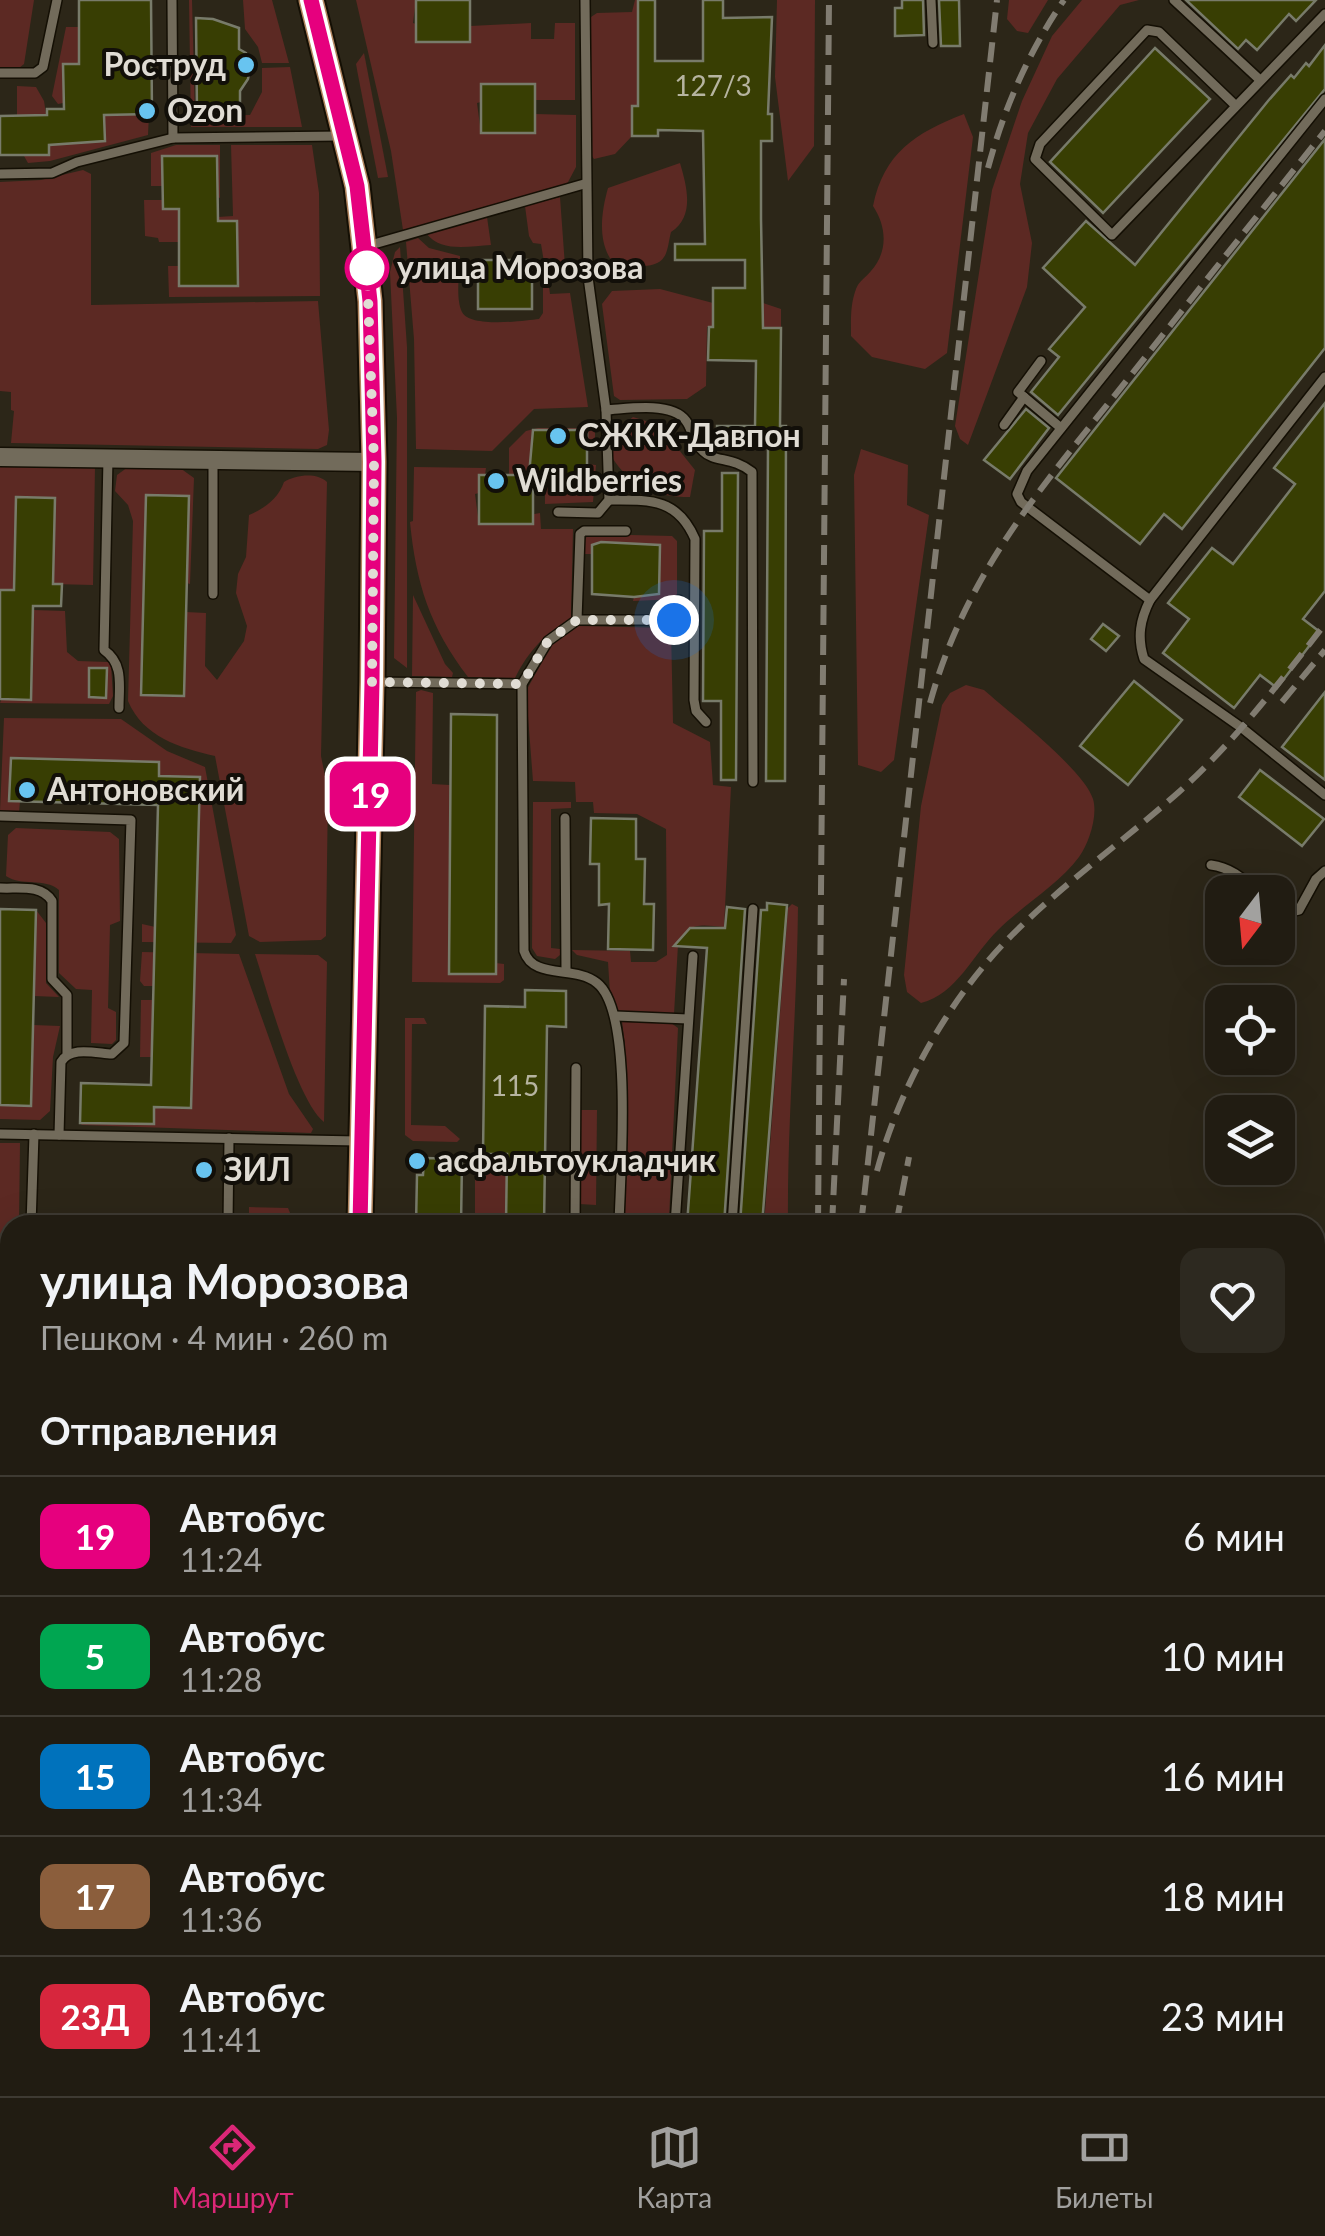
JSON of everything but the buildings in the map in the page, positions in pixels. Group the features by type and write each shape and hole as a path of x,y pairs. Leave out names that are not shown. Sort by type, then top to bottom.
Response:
{"main road":[{"path":"312,0 346,136 370,301 374,462 372,682 360,1215"}],"street":[{"path":"0,457 374,462"}],"lane":[{"path":"0,74 35,72 42,67 57,0"},
{"path":"172,0 173,138"},
{"path":"558,512 598,513 608,500 606,410 588,277 585,0"},
{"path":"931,0 933,43"},
{"path":"1174,0 1260,80"},
{"path":"1236,106 1160,32 1147,30 1040,144 1035,159 1112,235 1325,14"},
{"path":"1150,600 1021,502 1016,494 1027,471 1325,99"},
{"path":"0,174 52,173 77,162 173,138 346,136"},
{"path":"365,247 584,184"},
{"path":"1041,361 1018,392 1061,428"},
{"path":"1325,377 1150,600 1140,625 1139,645 1144,658 1325,794"},
{"path":"1004,425 1024,398"},
{"path":"606,410 655,408 675,413 688,421 700,450 712,458 739,462 752,472 753,782"},
{"path":"108,458 104,650 119,669 119,708"},
{"path":"213,460 213,594"},
{"path":"608,500 660,503 681,516 695,539 694,700 696,711 706,722"},
{"path":"577,620 580,534 626,531"},
{"path":"620,1215 620,1045 610,998 584,974 535,967 526,960 524,951 522,684 548,641 577,620 674,620 679,615 679,600"},
{"path":"372,682 522,684"},
{"path":"0,816 131,820 124,1043 112,1054 66,1054"},
{"path":"565,818 566,970"},
{"path":"1211,865 1224,867 1235,875"},
{"path":"1295,911 1325,870"},
{"path":"0,888 38,889 45,891 52,901 52,980 67,995 66,1054 60,1062 59,1135"},
{"path":"733,1215 753,909"},
{"path":"676,1215 693,956"},
{"path":"616,1016 688,1018"},
{"path":"575,1215 576,1068"},
{"path":"0,1134 361,1141"},
{"path":"31,1215 34,1134"},
{"path":"228,1215 229,1138"}],"shaded area":[{"path":"0,0 34,0 24,64 19,68 0,69"},
{"path":"189,0 195,116 250,115 262,92 262,68 290,67 302,127 191,127"},
{"path":"243,0 272,0 289,63 262,63 258,47 245,29"},
{"path":"356,0 416,0 413,23 470,42 470,26 531,23 531,39 554,39 555,23 575,23 575,100 535,100 534,84 481,84 481,102 477,103 481,133 535,114 576,115 576,167 567,184 403,230 391,151"},
{"path":"635,0 638,106 632,106 632,136 615,154 594,159 589,152 591,17 597,13 632,12"},
{"path":"777,0 815,0 814,146 788,181 775,77"},
{"path":"1009,0 1048,0 1028,33 1017,31 1007,19"},
{"path":"1082,0 1139,0 1120,5 1057,79 1028,133 1020,184 1032,243 1027,287 968,445 960,439 955,426 992,190 1022,101 1052,36"},
{"path":"66,27 79,27 79,50 85,64 63,64 63,103 58,104 52,96"},
{"path":"364,53 388,177 378,178 358,75 356,64"},
{"path":"17,86 36,87 44,101 47,120 17,115"},
{"path":"149,114 148,135 50,161 28,163 24,156 49,155 49,140 65,144 104,141 104,115"},
{"path":"964,114 973,137 947,353 925,369 872,357 851,336 851,318 856,289 877,264 883,248 881,222 873,206 878,188 904,147"},
{"path":"176,145 220,145 220,198 216,156 163,157 163,186 151,186 151,153"},
{"path":"231,145 312,145 319,193 320,296 169,297 168,266 179,266 179,286 238,285 237,221 218,221 218,217 233,216"},
{"path":"680,163 687,191 686,209 684,218 671,232 664,257 648,266 614,264 605,247 602,228 608,188"},
{"path":"83,170 91,174 91,305 318,301 327,445 318,449 11,443 11,392 0,391 0,182 41,180"},
{"path":"560,197 565,266 545,268 541,244 533,243 529,236 525,206"},
{"path":"144,200 163,200 163,209 179,209 179,221 194,242 159,242 158,238 145,236"},
{"path":"487,217 491,245 447,246 426,233"},
{"path":"418,238 429,248 460,256 460,306 467,317 475,320 539,319 543,313 543,287 549,287 550,294 570,293 588,407 534,409 492,451 416,449 414,339 406,242"},
{"path":"400,247 407,347 407,668 394,658 397,418 390,272"},
{"path":"660,289 713,303 763,303 781,309 781,328 707,327 706,386 687,399 620,400 614,396 602,304 612,291"},
{"path":"633,417 659,425 695,470 690,497 644,488 611,456 615,432"},
{"path":"588,428 595,432 595,443 587,443 587,431 530,449 533,475 509,474 509,448 526,431"},
{"path":"861,449 908,465 907,505 929,515 894,760 881,772 858,765 854,475"},
{"path":"587,464 596,465 593,502 545,504 545,479 586,479"},
{"path":"0,466 95,467 93,585 53,584 17,497 14,590 0,590"},
{"path":"128,467 180,468 194,478 190,584 146,496 141,695 184,696 186,612 206,613 205,666 217,680 244,641 247,626 236,593 238,574 246,557 249,515 270,502 284,482 312,476 327,482 321,756 328,791 326,936 321,940 260,942 249,936 215,756 164,739 143,724 128,701 133,521 128,505 115,491 117,475"},
{"path":"414,467 486,468 485,475 479,475 479,493 475,494 479,524 540,513 541,529 573,529 571,618 538,644 515,678 468,677 435,622 421,585 410,522"},
{"path":"589,534 672,536 677,541 677,599 633,601 634,597 659,594 659,545 602,542 592,554 585,554"},
{"path":"413,595 445,664 453,673 452,677 412,676"},
{"path":"33,610 65,611 67,652 78,661 111,665 113,696 109,704 0,703"},
{"path":"579,626 671,628 673,723 710,742 713,785 731,787 724,927 696,926 682,937 678,945 674,1014 617,1012 610,994 608,962 577,955 572,950 630,951 631,962 656,962 667,955 666,829 637,814 594,813 593,802 576,802 575,782 533,781 526,691 552,644"},
{"path":"966,685 984,690 1076,773 1093,799 1093,821 1086,844 1071,867 998,930 955,982 921,1003 907,992 904,975 921,806 942,705 950,693"},
{"path":"416,692 433,693 432,784 450,785 449,973 495,974 496,963 504,964 504,980 500,983 412,982"},
{"path":"4,718 121,719 167,751 205,767 236,935 231,943 142,942 142,924 196,936 200,778 159,776 159,762 11,758 9,801 20,801 19,812 0,811"},
{"path":"533,802 571,802 571,808 551,809 551,948 560,949 555,959 537,956 532,948"},
{"path":"16,828 110,832 119,839 120,921 110,925 108,1008 116,1012 116,1040 112,1044 91,1043 92,990 76,989 59,973 59,890 6,876 8,835"},
{"path":"792,904 798,907 788,1215 765,1215 788,908"},
{"path":"36,910 46,923 46,983 59,997 34,996"},
{"path":"142,952 239,954 289,1094 313,1129 311,1133 80,1123 153,1124 154,1107 191,1108 195,961 154,986 144,986 140,981"},
{"path":"255,954 318,955 327,962 324,1122 293,1069"},
{"path":"141,1000 154,1000 152,1057 140,1057"},
{"path":"405,1018 424,1018 427,1024 412,1024 411,1125 445,1126 460,1139 457,1142 413,1141 405,1135"},
{"path":"622,1021 671,1023 678,1028 669,1215 624,1213"},
{"path":"33,1025 60,1026 53,1057 50,1111 40,1120 0,1119 0,1105 31,1105"},
{"path":"580,1110 597,1110 596,1205 579,1204"},
{"path":"0,1143 20,1143 19,1215 0,1215"},
{"path":"479,1167 507,1168 506,1215 475,1215 475,1171"},
{"path":"249,1207 288,1208 291,1215 249,1215"}],"railway":[{"path":"818,1215 829,0"},
{"path":"862,1215 997,0"},
{"path":"988,168 1019,81 1064,0"},
{"path":"930,703 965,610 1013,528 1325,131"},
{"path":"877,1171 913,1076 948,1015 989,960 1052,897 1200,772 1325,624"},
{"path":"1282,702 1325,650"},
{"path":"832,1215 844,979"},
{"path":"898,1215 909,1157"}],"bus line":[{"name":"19","path":"311,0 357,186 370,301 374,462 372,682 360,1215"}],"place":[{"name":"Роструд","path":"246,65"},
{"name":"Ozon","path":"147,111"},
{"name":"улица Морозова","path":"367,268"},
{"name":"СЖКК-Давпон","path":"558,436"},
{"name":"Wildberries","path":"496,481"},
{"name":"Антоновский","path":"27,790"},
{"name":"асфальтоукладчик","path":"417,1161"},
{"name":"ЗИЛ","path":"204,1170"}],"route":[{"path":"367,268 374,462 372,682 522,684 548,641 577,620 674,620"}]}
